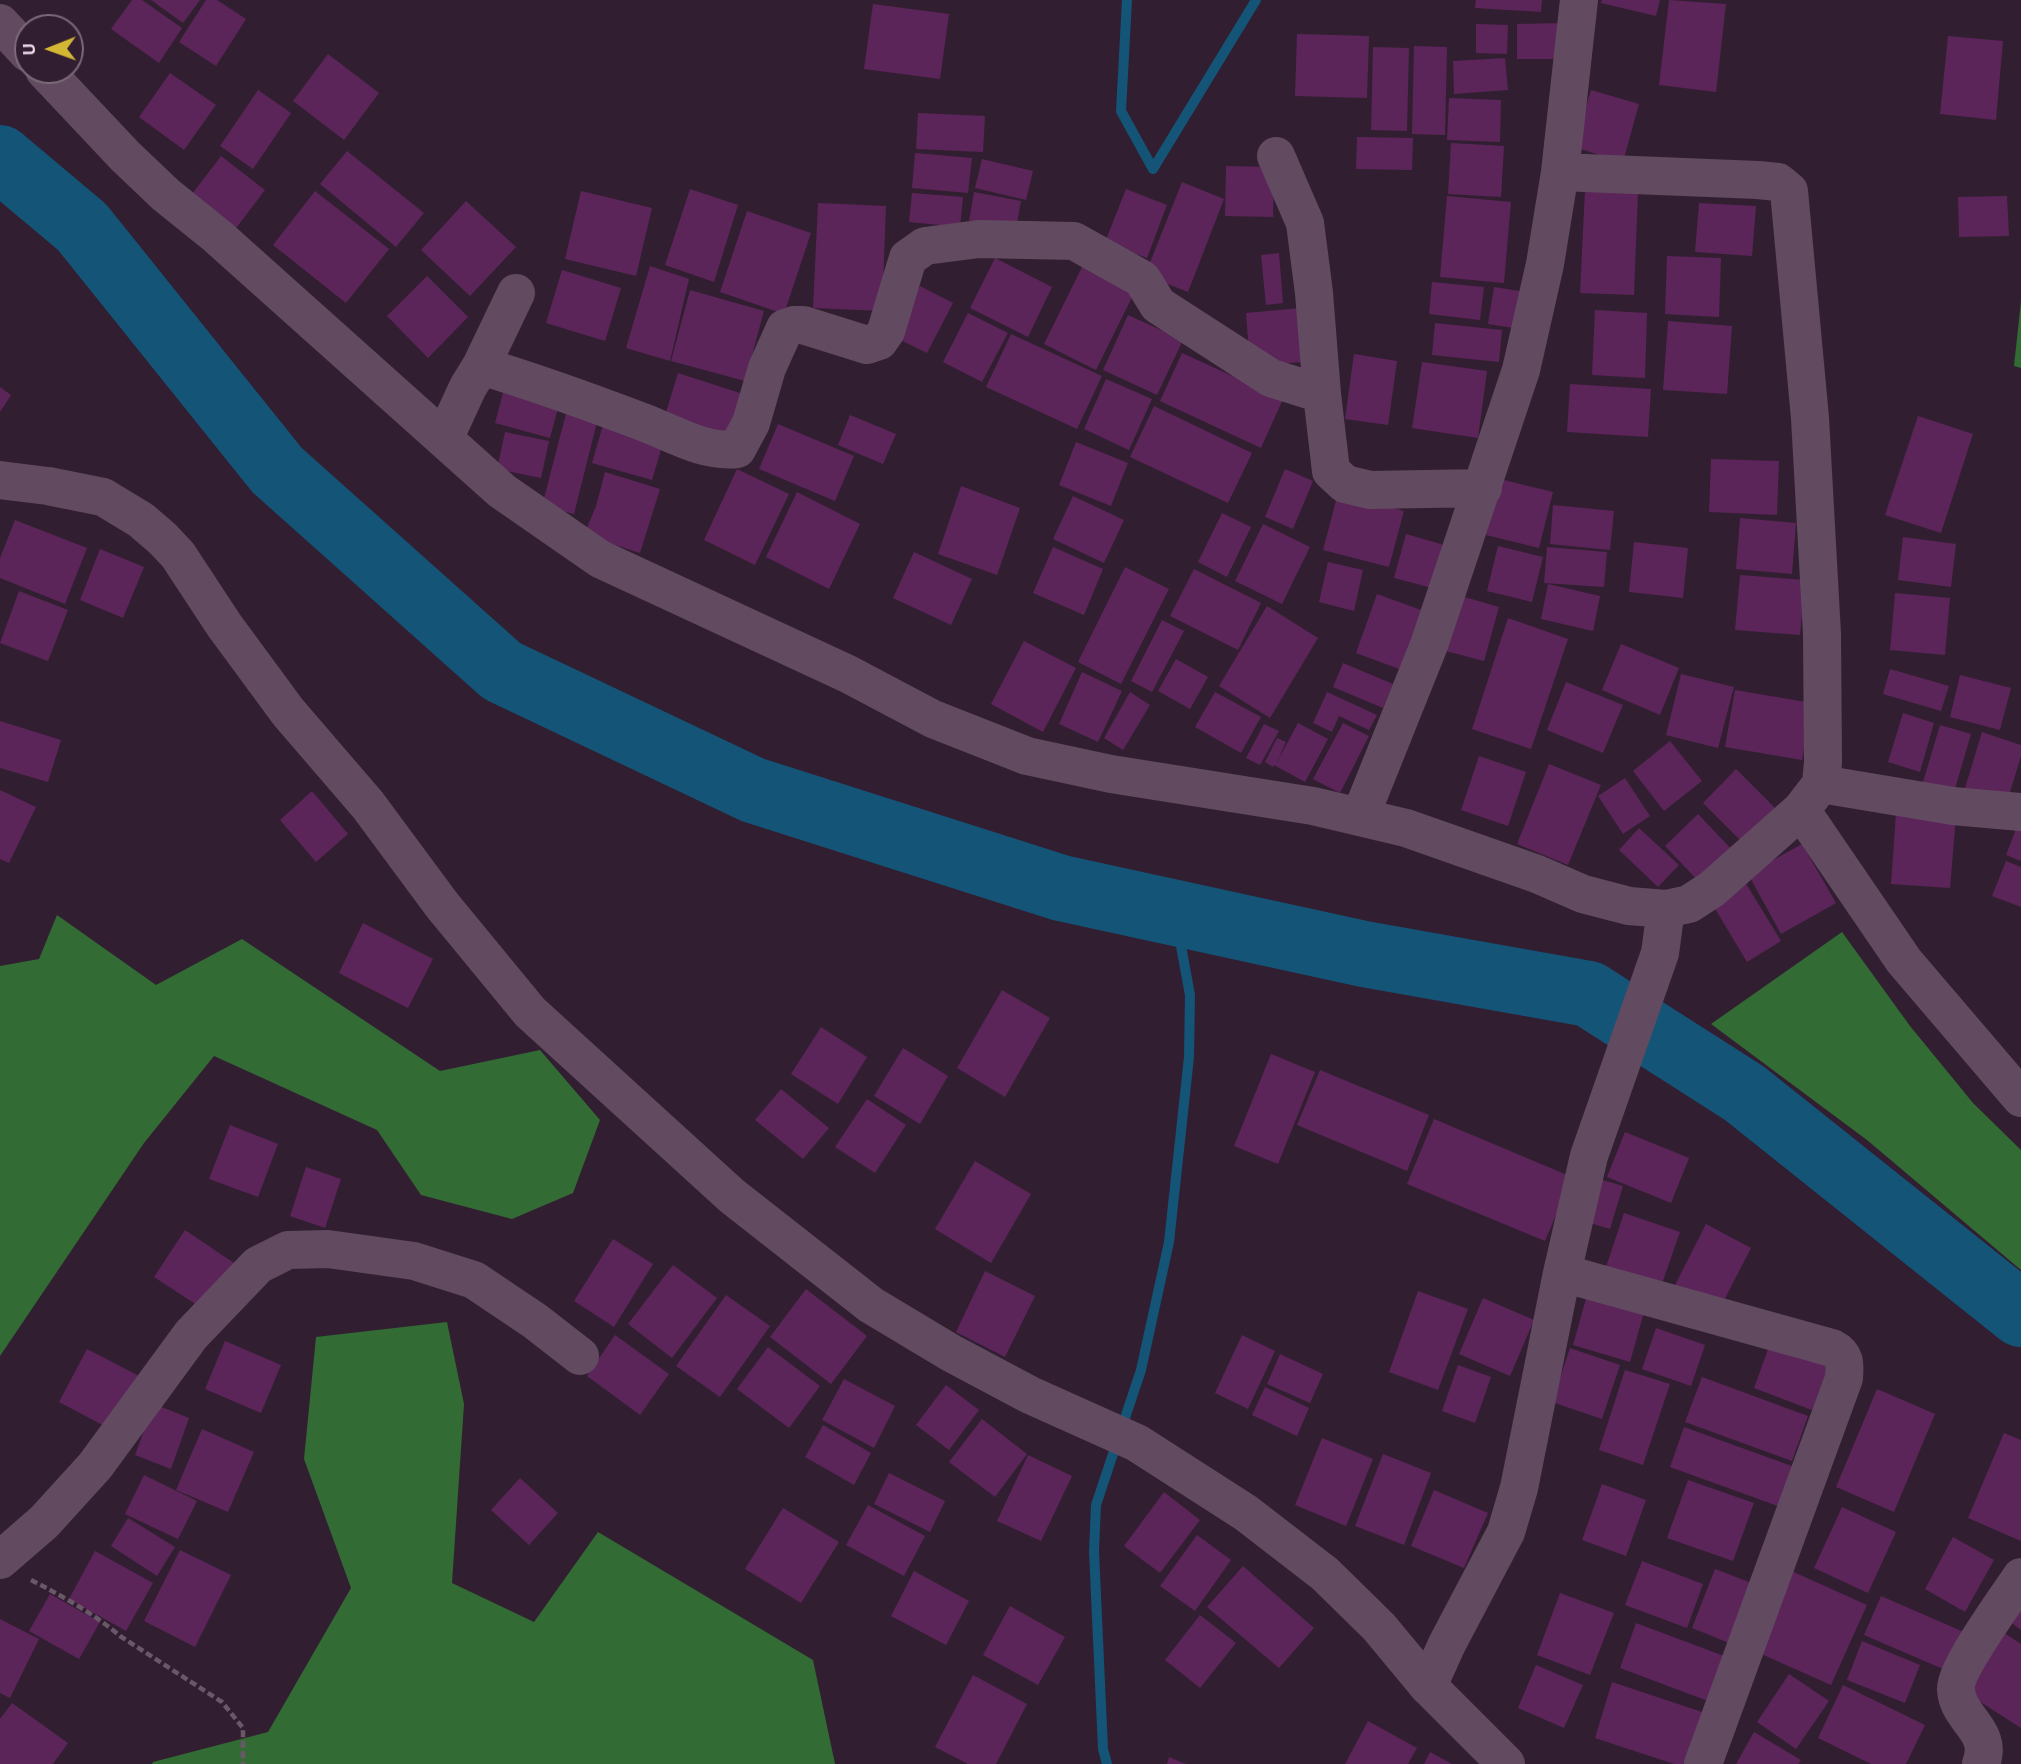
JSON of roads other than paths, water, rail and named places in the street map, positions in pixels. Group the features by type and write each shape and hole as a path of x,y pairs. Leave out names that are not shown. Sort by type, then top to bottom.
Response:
{"street":[{"path":"1360,817 1429,645 1521,370 1545,264 1560,172 1579,0"},
{"path":"0,23 14,38"},
{"path":"57,84 166,195 217,236 502,491 600,559 848,674 933,719 1027,756 1111,774 1312,806 1406,828 1536,874 1583,894 1629,905 1666,909 1689,904 1712,889 1811,797 1824,719 1820,574 1810,418 1789,191 1778,183 1758,180 1560,172"},
{"path":"1276,156 1305,223 1332,471 1345,484 1370,490 1483,488"},
{"path":"481,366 515,375 662,429 687,442 737,449 751,423 766,368 785,328 803,325 867,345 879,341 886,331 908,258 926,246 979,239 1074,241 1142,279 1158,305 1270,378 1322,394"},
{"path":"444,439 516,293"},
{"path":"0,480 103,497 141,520 178,555 224,625 288,712 368,805 442,905 530,1012 732,1196 871,1305 951,1353 1030,1395 1137,1443 1245,1513 1325,1574 1379,1627 1428,1686 1506,1764"},
{"path":"1811,797 2021,811"},
{"path":"1811,797 1904,961 2016,1083"},
{"path":"1428,1686 1506,1532 1519,1488 1562,1273 1589,1156 1660,953 1666,909"},
{"path":"11,1568 7,1556 44,1522 95,1466 191,1335 258,1265 288,1250 328,1249 414,1261 474,1280 535,1321 580,1356"},
{"path":"1562,1273 1832,1348 1841,1352 1845,1362 1844,1378 1703,1764"},
{"path":"1982,1764 1985,1753 1983,1738 1960,1704 1956,1686 1970,1655 2021,1577"}],"waterway":[{"path":"1127,0 1121,111 1153,169 1256,0"},
{"path":"0,158 82,227 277,470 502,671 753,790 1061,888 1364,954 1589,994 1744,1093 2021,1314"},
{"path":"1107,1764 1103,1749 1094,1551 1096,1505 1141,1370 1169,1242 1189,1057 1190,995 1172,912"}]}
